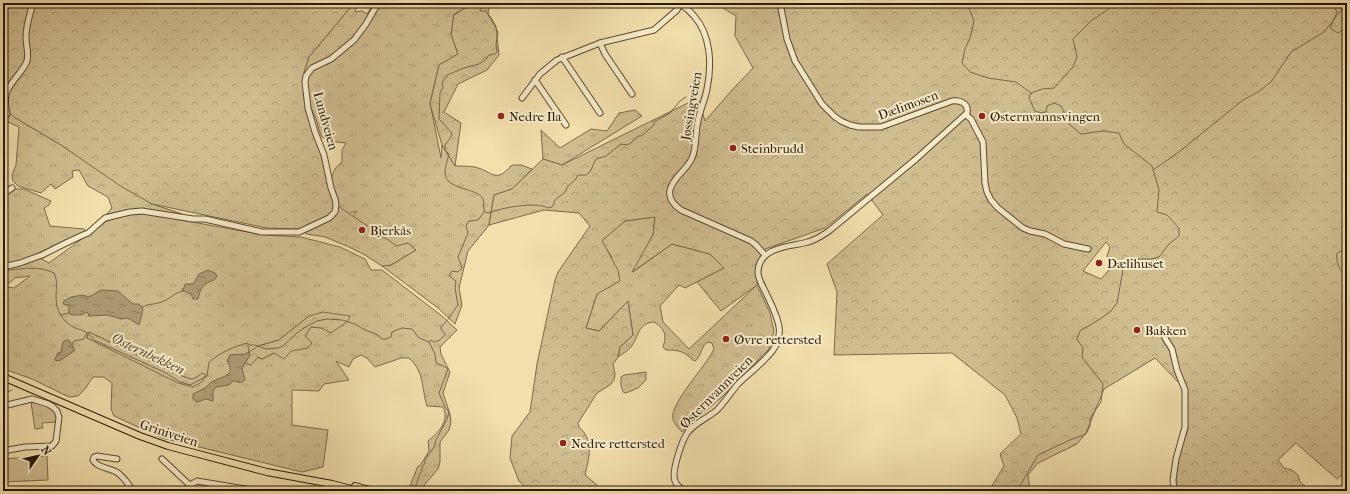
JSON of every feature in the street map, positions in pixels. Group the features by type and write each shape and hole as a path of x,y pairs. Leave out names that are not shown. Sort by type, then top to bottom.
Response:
{"main road":[{"name":"Griniveien","path":"3,377 140,436 168,446 267,472 373,491"},
{"name":"Griniveien","path":"336,484 359,491"}],"street":[{"path":"7,114 5,96 27,61 27,25 33,3"},
{"name":"Lundveien","path":"3,267 42,255 88,233 105,218 142,211 193,219 205,219 262,232 302,232 329,218 335,212 336,205 324,154 315,132 308,108 305,82 306,76 312,68 335,56 354,40 366,24 378,3"},
{"name":"Dælimosen","path":"780,3 787,39 795,61 822,104 841,121 859,127 881,128 957,100 964,104 968,110 967,114"},
{"name":"Jøssingveien","path":"522,98 535,80 548,67 562,57 600,43 654,30 677,10 680,4 695,17 707,39 709,56 708,84 697,125 694,154 690,162 677,176 671,186 669,192 670,198 681,210 751,241 759,247 765,255"},
{"path":"600,43 605,54 632,94"},
{"path":"562,57 600,113"},
{"path":"535,80 566,125"},
{"path":"765,255 772,250 814,240 830,231 967,114 983,142 985,183 991,200 1023,228 1045,234 1064,244 1088,249"},
{"path":"3,194 12,188"},
{"name":"Østernvannveien","path":"686,491 676,484 674,478 684,440 689,431 719,407 739,384 772,352 778,342 780,329 778,320 758,276 760,264 765,255"},
{"path":"1165,338 1172,349 1177,370 1185,392 1185,427 1176,459 1174,491"},
{"path":"3,406 32,399 53,407 57,411 59,417 56,441 52,446 25,447 3,451"},
{"path":"117,459 97,456 93,460 95,463 118,473 127,482 132,491"},
{"path":"162,458 196,491"},
{"path":"190,485 198,481 258,491"}],"green space":[{"path":"3,3 354,3 309,57 304,72 309,114 335,204 397,246 408,243 416,250 391,265 382,266 347,246 325,237 307,234 299,229 267,228 152,204 122,187 61,145 14,117 3,106"},
{"path":"354,3 358,3 355,12 362,11 367,14 374,3 470,3 470,5 454,14 451,34 458,54 439,65 430,103 441,158 442,145 455,166 475,167 494,175 502,174 512,165 521,165 532,169 512,189 494,195 489,225 468,251 459,288 462,305 455,324 438,308 382,266 391,265 416,250 408,243 397,247 352,216 357,211 339,216 331,180 336,168 342,162 342,150 346,143 328,141 321,136 316,119 308,101 304,72 309,57"},
{"path":"473,3 490,3 488,13 496,26 499,55 487,70 458,84 444,112 461,123 455,166 442,145 430,104 439,65 458,54 451,34 454,15"},
{"path":"720,3 1347,3 1347,471 1337,479 1296,443 1278,460 1284,468 1292,470 1298,475 1300,482 1311,491 1175,491 1175,466 1188,429 1184,388 1155,358 1104,389 1086,433 1077,444 1038,463 1028,475 1030,491 989,491 1004,466 1000,454 1021,434 1017,418 1005,395 952,353 834,355 837,292 827,264 883,215 867,194 825,228 765,249 757,285 721,311 697,282 724,268 710,254 672,244 632,272 653,235 655,217 625,221 602,241 618,270 620,281 597,294 586,328 599,331 628,301 633,335 620,347 618,357 613,364 615,374 614,380 610,385 597,393 578,423 589,444 589,454 585,475 597,485 599,491 530,491 519,481 510,458 512,436 530,412 537,364 555,280 558,272 590,226 579,213 544,210 489,225 494,195 512,189 543,159 562,165 698,98 705,121 753,68 735,36 736,16 723,8","holes":["1106,242 1110,247 1107,256 1109,270 1101,279 1083,271"]},
{"path":"1347,3 1347,27 1338,33 1330,28 1337,12 1333,4"},
{"path":"3,106 14,117 61,145 152,204 182,214 138,210 107,214 112,208 108,197 88,186 79,170 72,171 73,177 55,189 51,184 41,193 18,186 13,181 12,175 16,165 19,127 6,121 3,122"},
{"path":"635,110 642,116 562,165 543,159 541,130 560,148 591,129 607,131 619,113"},
{"path":"13,189 24,189 51,201 49,205 44,208 50,226 84,229 86,231 34,255 49,263 105,222 123,215 148,214 264,235 301,237 340,247 365,259 371,270 382,270 442,316 457,330 440,347 441,354 450,372 443,393 451,422 449,430 440,442 440,462 438,469 419,491 408,491 418,466 420,466 429,451 428,441 442,426 445,417 443,407 427,406 422,380 418,369 409,358 401,358 375,367 367,358 361,355 353,359 349,367 336,361 349,380 324,384 319,391 292,390 292,425 328,430 323,467 302,472 162,438 114,416 111,409 112,383 104,377 93,377 78,396 69,397 32,379 7,370 3,367 3,286 14,288 30,276 15,278 8,284 3,283 3,196","holes":["309,316 322,328 311,327 291,351 274,353 262,359 250,355 258,346 279,340","89,332 186,378 193,379 202,373 193,387 87,338"]},
{"path":"655,217 653,235 633,272 672,244 710,254 724,268 685,288 679,285 660,306 663,322 689,349 757,285 770,313 774,331 769,349 721,398 682,432 675,424 673,412 682,394 714,349 712,343 707,342 700,355 694,361 682,352 666,350 663,347 665,336 663,330 654,322 645,324 640,330 632,346 618,357 620,347 633,335 628,301 599,331 586,328 597,294 612,257 601,241 625,221"},
{"path":"1340,251 1343,252 1347,259 1347,277 1337,263 1337,253"},
{"path":"323,312 350,316 348,321 331,333 322,328 311,327 305,336 312,343 308,348 291,351 284,359 274,353 262,359 258,357 251,365 245,363 250,355 249,352 258,346 279,340 309,316"},
{"path":"89,332 179,375 193,379 202,373 206,375 203,381 193,387 178,383 87,338"},
{"path":"646,372 646,380 638,388 626,393 623,392 621,377 624,375"},
{"path":"31,402 45,405 52,409 57,422 42,423 43,428 35,429"},
{"path":"47,456 48,480 3,482 3,459"}],"water":[{"path":"208,270 215,273 217,276 214,280 207,283 203,287 198,299 193,299 191,294 183,291 182,289 184,288 185,284 193,284 199,274"},
{"path":"101,290 118,291 133,304 139,304 143,310 139,325 128,318 121,319 108,315 89,316 87,312 81,315 71,315 69,313 69,306 63,304 64,301 71,297 83,295 88,297"},
{"path":"69,340 75,350 61,360 56,361 55,359 58,353 61,352 63,342"},
{"path":"249,352 250,355 242,368 245,380 240,383 233,381 229,385 216,387 213,391 213,401 206,399 197,402 193,399 193,394 205,388 211,382 224,377 229,373 230,366 227,361 230,355 245,354"}],"waterway":[{"path":"481,3 480,11 486,11 498,32 496,44 497,52 489,55 479,64 447,75 442,83 443,87 440,93 439,119 452,133 445,145 445,150 449,154 445,170 446,178 455,186 480,195 483,199 484,212"},
{"path":"967,3 974,21 962,63 970,72 988,78 1016,82 1031,93"},
{"name":"Østernbekken","path":"1017,491 1038,455 1086,434 1090,426 1090,418 1101,402 1103,384 1082,357 1083,348 1077,339 1080,331 1111,311 1117,303 1124,264 1131,259 1151,259 1159,257 1169,244 1179,236 1179,228 1167,215 1157,212 1159,190 1152,166 1124,144 1119,133 1103,131 1081,134 1070,125 1061,106 1054,103 1047,106 1046,112 1042,113 1035,111 1029,98 1031,93 1042,89 1054,88 1073,67 1077,57 1073,39 1091,21 1117,3"},
{"name":"Østernbekken","path":"1143,3 1153,5 1156,3"},
{"path":"1153,170 1179,152 1243,100 1258,92 1271,82 1291,52 1324,32 1347,3"},
{"path":"485,212 488,213 510,207 527,205 548,208 552,207 554,201 566,191 567,187 576,179 578,175 586,175 590,172 596,159 606,156 621,144 627,145 631,143 654,125 654,122 670,113 680,101 686,97"},
{"path":"429,342 431,340 434,342 440,340 443,337 445,334 441,329 441,326 448,320 458,305 455,288 456,281 449,276 452,271 458,272 462,268 458,257 468,233 466,226 469,221 478,220 484,212"},
{"name":"Østernbekken","path":"3,271 35,268 54,273 56,282 57,307 63,319 70,325 86,332 96,341 166,373 180,382 190,385 207,376 209,362 227,350 248,343 248,345 255,345 266,349 278,348 283,346 307,326 317,321 327,319 342,320 355,324 376,334 382,339 391,337 392,332 402,328 412,329 419,338 429,342 435,354 436,363 448,369 439,393 445,407 449,412 434,447 425,460 413,491"},
{"path":"142,307 163,302 176,293 183,291"},
{"path":"60,315 69,313"},
{"path":"72,345 74,341 84,339 87,333"},
{"path":"248,346 249,352"},
{"path":"3,394 12,390"}],"place":[{"name":"Nedre Ila","path":"501,116"},
{"name":"Østernvannsvingen","path":"982,116"},
{"name":"Steinbrudd","path":"733,148"},
{"name":"Bjerkås","path":"362,230"},
{"name":"Dælihuset","path":"1099,263"},
{"name":"Bakken","path":"1137,330"},
{"name":"Øvre rettersted","path":"726,339"},
{"name":"Nedre rettersted","path":"563,443"}]}
